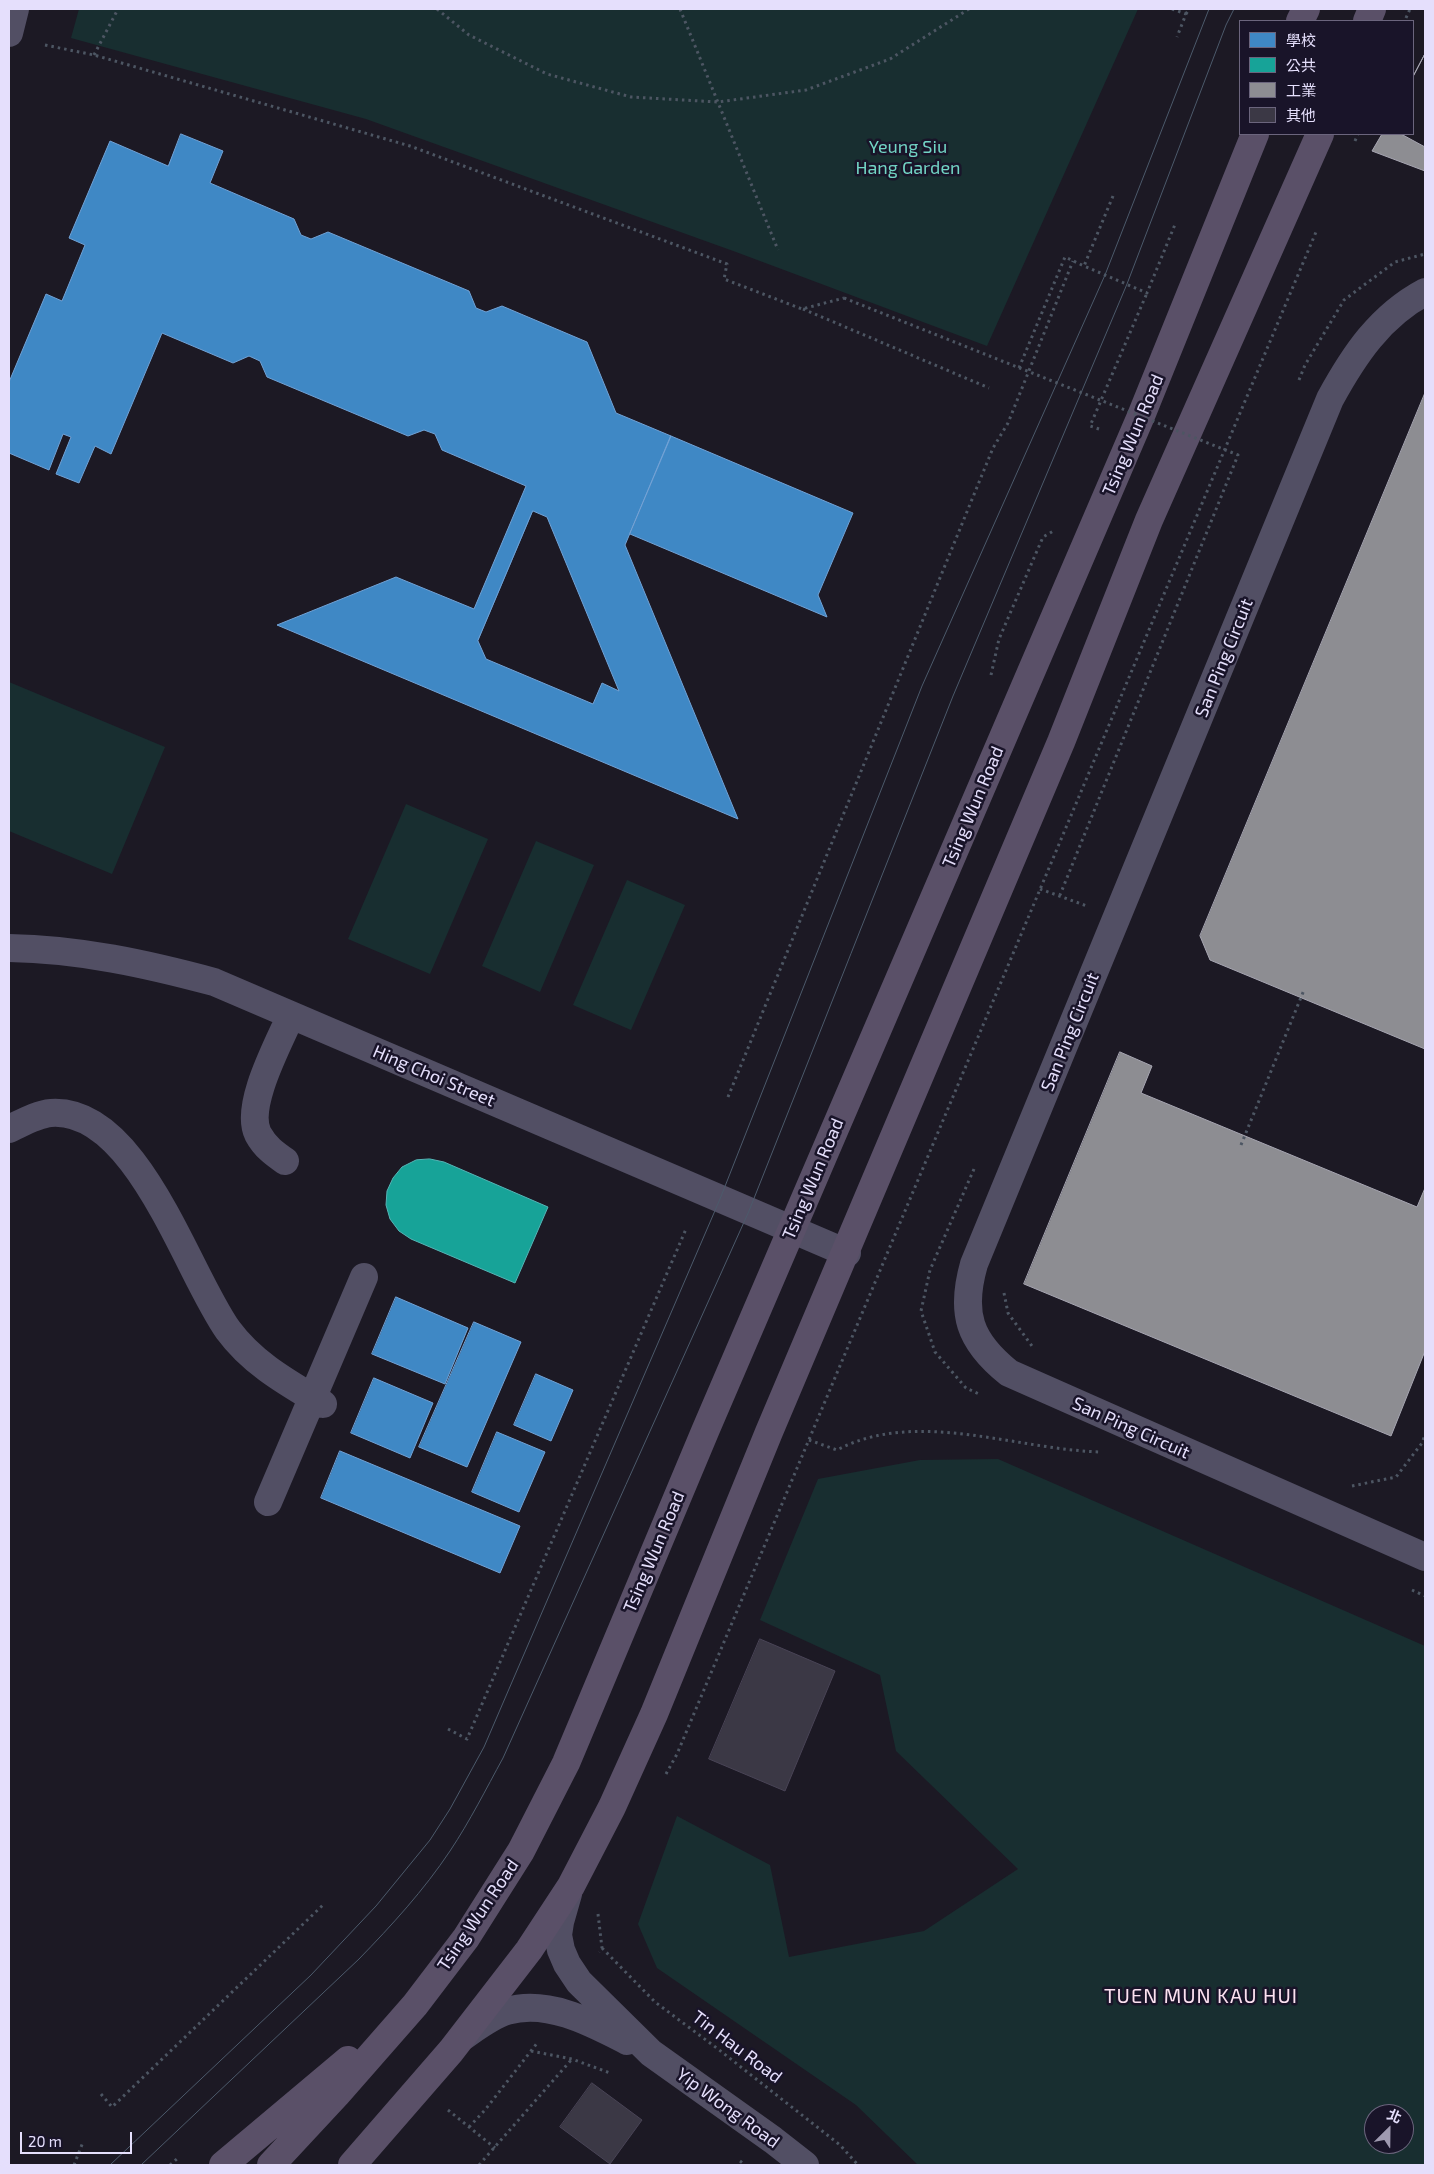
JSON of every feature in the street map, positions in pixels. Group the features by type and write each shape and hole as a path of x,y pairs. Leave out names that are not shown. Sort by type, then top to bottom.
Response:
{"main road":[{"name":"Tsing Wun Road","path":"271,2165 415,2005 466,1938 521,1851 566,1763 791,1229 1141,416 1255,135"},
{"path":"352,2165 463,2037 530,1950 571,1886 612,1806 654,1714 769,1432 847,1253 1001,881 1062,742 1149,520 1320,135"},
{"path":"223,2165 415,2005"}],"street":[{"path":"9,33 15,9"},
{"name":"San Ping Circuit","path":"1425,292 1395,312 1375,330 1358,351 1330,399 974,1264 968,1288 967,1306 972,1327 980,1345 993,1361 1009,1373 1425,1557"},
{"name":"Hing Choi Street","path":"9,948 90,954 152,965 214,982 847,1253"},
{"path":"285,1161 269,1150 258,1133 254,1114 257,1094 291,1014"},
{"path":"9,1129 38,1116 60,1113 90,1124 118,1144 140,1169 228,1330 270,1372 318,1401"},
{"path":"268,1502 318,1401 364,1277"},
{"name":"Yip Wong Road","path":"571,1886 564,1904 558,1935 561,1950 567,1964 579,1982 651,2053 805,2165"},
{"name":"Yip Wong Road","path":"463,2037 488,2020 505,2012 536,2007 576,2017 651,2053"}],"path":[{"path":"94,55 118,9"},
{"path":"437,9 469,35 547,74 631,97 718,102 806,90 890,59 969,9"},
{"path":"680,9 778,250"},
{"path":"1172,9 1186,14"},
{"path":"1177,37 1188,9"},
{"path":"45,44 94,55 410,146 727,264 724,279 802,309 989,388"},
{"path":"1354,143 1358,135"},
{"path":"1084,266 1113,196"},
{"path":"1090,426 1176,222"},
{"path":"663,1780 677,1754 1319,226"},
{"path":"1019,368 1065,257 1147,293"},
{"path":"728,1096 993,448 1008,422 1073,261"},
{"path":"802,309 844,298 1238,455 1060,895"},
{"path":"1040,889 1088,907"},
{"path":"1241,1145 1304,990"},
{"path":"448,1729 466,1738 686,1229"},
{"path":"1003,1287 1008,1313 1036,1351"},
{"path":"809,1440 837,1450 854,1441 871,1436 888,1433 930,1432 984,1438 1071,1452 1108,1452"},
{"path":"1349,1487 1396,1477 1422,1443 1425,1435"},
{"path":"100,2094 112,2107 323,1905"},
{"name":"Tin Hau Road","path":"598,1912 602,1948 655,2002 840,2144 858,2165"},
{"path":"469,2127 485,2110 531,2051 572,2059 479,2165"},
{"path":"448,2110 495,2148"},
{"path":"74,2165 83,2142"},
{"path":"170,2165 179,2157"}],"green space":[{"name":"Yeung Siu Hang Garden","path":"79,9 1138,9 987,346 736,252 366,119 71,38"},
{"path":"9,682 165,747 112,874 9,831"},
{"path":"406,804 488,839 430,974 348,939"},
{"path":"536,841 594,865 540,992 482,966"},
{"path":"627,880 685,905 631,1030 573,1005"},
{"path":"998,1459 1425,1646 1425,2165 918,2165 856,2105 657,1968 638,1924 677,1816 770,1865 789,1957 924,1931 1018,1869 896,1751 880,1675 760,1620 818,1479 920,1460"}],"building: 學校":[{"path":"181,134 223,151 210,183 294,219 301,235 311,239 328,232 469,291 476,308 486,312 502,306 587,342 616,413 671,436 625,545 738,819 277,625 396,577 474,609 526,486 442,450 435,434 424,430 408,436 267,377 260,361 249,356 233,363 162,333 111,454 95,446 79,483 56,474 71,437 63,434 49,470 9,453 9,382 46,294 62,301 85,245 69,238 110,141 168,166","holes":["533,511 547,517 619,691 602,683 593,704 486,659 478,641"]},
{"path":"671,436 853,513 818,595 827,617 630,534"},
{"path":"396,1297 468,1328 445,1384 372,1354"},
{"path":"474,1322 521,1342 467,1467 419,1447"},
{"path":"536,1374 573,1390 551,1441 514,1425"},
{"path":"374,1378 433,1403 410,1458 351,1433"},
{"path":"497,1432 545,1452 519,1512 472,1492"},
{"path":"340,1451 520,1526 500,1573 321,1498"}],"building: 公共":[{"path":"430,1159 444,1162 548,1207 515,1283 411,1239 399,1231 390,1219 386,1205 387,1191 393,1178 402,1167 416,1160"}],"building: 工業":[{"path":"1425,54 1425,171 1372,151 1381,135 1414,135 1414,75"},
{"path":"1425,54 1425,147 1403,135 1414,135 1414,75"},
{"path":"1425,393 1425,1049 1210,960 1200,936"},
{"path":"1120,1052 1152,1066 1141,1093 1417,1207 1425,1188 1425,1351 1391,1436 1024,1284"}],"building: 其他":[{"path":"760,1639 835,1671 785,1791 709,1759"},
{"path":"592,2083 642,2120 610,2164 560,2127"}],"tram line":[{"path":"110,2165 311,1975 376,1906 430,1840 450,1809 484,1747 720,1199 922,686 1105,275 1209,9"},
{"path":"141,2165 359,1959 395,1920 429,1880 450,1851 503,1758 749,1211 953,696 1127,284 1226,25 1234,9"}],"district":[{"name":"TUEN MUN KAU HUI","path":"1201,1996"}]}
